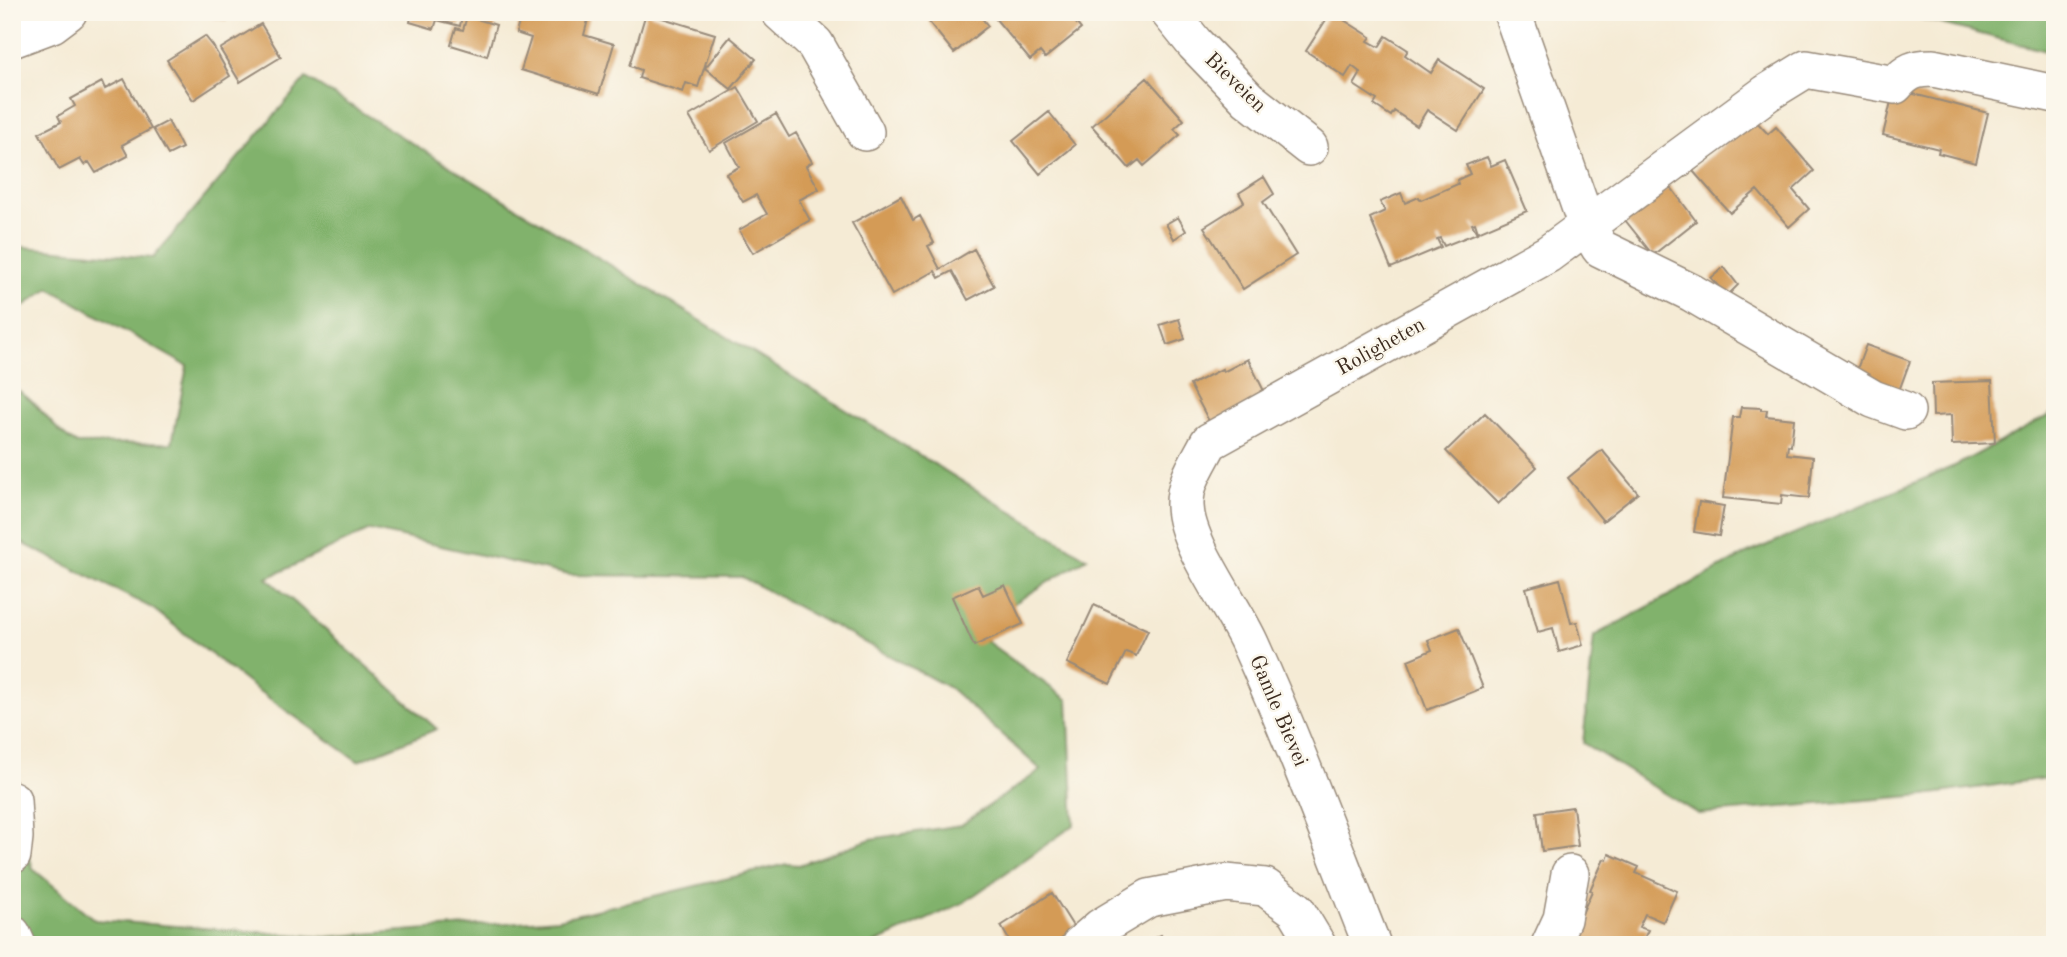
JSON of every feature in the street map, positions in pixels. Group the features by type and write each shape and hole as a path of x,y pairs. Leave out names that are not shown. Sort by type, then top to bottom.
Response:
{"street":[{"path":"12,39 52,24 68,12"},
{"path":"780,12 815,44 865,132"},
{"name":"Bieveien","path":"1169,12 1195,44 1248,99 1308,148"},
{"path":"1512,12 1587,226 1600,248 1692,293 1873,399 1906,411"},
{"name":"Roligheten","path":"1189,480 1209,442 1548,254 1767,93 1806,69 1895,85 1904,74 1916,68 1933,68 2055,94"},
{"name":"Gamle Bievei","path":"1189,480 1185,505 1190,535 1248,640 1268,685 1372,945"},
{"path":"12,800 12,855"},
{"path":"1550,945 1562,919 1570,874"},
{"path":"1080,945 1101,927 1149,898 1226,883 1265,887 1296,910 1317,945"},
{"path":"12,934 17,945"}],"green space":[{"path":"1896,12 2055,12 2055,54 2050,52"},
{"path":"306,78 1087,558 971,630 1068,700 1074,825 963,903 871,945 12,945 12,797 33,869 95,920 326,937 558,919 787,864 799,865 871,839 961,825 1041,770 950,688 742,577 569,575 370,530 267,578 437,729 358,761 249,684 152,608 12,538 12,388 30,400 60,431 77,444 172,443 187,366 49,288 12,315 12,246 153,258"},
{"path":"2055,412 2055,777 1925,795 1698,814 1583,743 1594,636 1746,554 1959,464"}],"building":[{"path":"207,12 235,12 233,18 228,17 226,21 206,16"},
{"path":"412,12 463,12 460,26 437,20 434,29 410,22"},
{"path":"522,12 590,12 584,35 614,44 599,94 521,70 531,38 516,33"},
{"path":"939,12 977,12 988,26 954,53 928,21"},
{"path":"1002,12 1085,14 1075,22 1081,29 1045,58 1040,52 1030,60 995,18"},
{"path":"1331,12 1371,37 1368,41 1379,47 1386,36 1408,50 1405,55 1431,73 1439,60 1484,89 1458,130 1427,110 1417,126 1394,111 1391,116 1374,105 1377,100 1354,85 1361,73 1352,66 1345,77 1306,51"},
{"path":"646,13 715,34 698,87 686,83 683,92 639,78 641,70 630,66"},
{"path":"467,16 496,25 487,56 451,45 456,28 463,30"},
{"path":"261,24 281,57 240,82 220,49"},
{"path":"205,36 230,76 193,100 167,60"},
{"path":"730,37 756,59 731,89 705,68"},
{"path":"1147,78 1184,120 1174,129 1180,135 1144,166 1139,160 1129,168 1092,126"},
{"path":"124,79 151,129 122,145 128,156 96,173 89,162 84,165 80,159 59,170 39,133 61,122 58,116 75,106 71,99 102,82 105,89"},
{"path":"738,87 758,121 709,150 689,116"},
{"path":"1894,89 1988,113 1976,163 1938,153 1939,149 1883,135"},
{"path":"1049,112 1075,145 1040,174 1013,141"},
{"path":"776,114 789,137 796,133 812,162 806,166 819,189 799,200 810,220 753,253 739,230 767,214 756,195 743,202 726,174 739,167 726,143"},
{"path":"1754,119 1768,134 1776,127 1814,171 1793,190 1809,209 1789,227 1757,190 1730,213 1693,171"},
{"path":"168,121 182,148 168,155 153,129"},
{"path":"1487,157 1491,166 1505,160 1527,211 1478,232 1475,223 1472,224 1477,233 1444,246 1440,238 1437,239 1441,247 1391,268 1370,218 1385,211 1380,202 1401,193 1405,203 1419,197 1421,200 1458,184 1457,180 1470,174 1466,165"},
{"path":"1264,177 1274,194 1263,202 1296,255 1243,289 1204,227 1244,202 1239,193"},
{"path":"1670,186 1696,221 1653,255 1625,220"},
{"path":"901,196 913,220 920,216 934,243 928,246 940,269 974,249 994,286 968,300 952,271 939,278 935,271 892,295 852,223"},
{"path":"1178,217 1186,231 1174,239 1166,224"},
{"path":"1724,267 1738,285 1727,296 1711,278"},
{"path":"1179,319 1185,339 1167,345 1160,325"},
{"path":"1866,345 1910,361 1897,396 1853,380"},
{"path":"1248,359 1266,395 1211,425 1190,385"},
{"path":"1992,381 1995,443 1952,445 1951,415 1933,416 1932,383"},
{"path":"1741,407 1761,408 1767,410 1766,416 1794,419 1791,446 1788,445 1787,454 1813,457 1809,498 1782,495 1781,504 1723,498 1733,417 1739,417"},
{"path":"1485,413 1537,467 1498,504 1446,451"},
{"path":"1602,450 1638,493 1603,521 1568,478"},
{"path":"1699,502 1724,506 1719,536 1694,532"},
{"path":"1560,579 1571,623 1577,622 1583,645 1559,652 1553,628 1538,632 1526,588"},
{"path":"978,585 983,595 1005,585 1023,624 974,646 952,597"},
{"path":"1094,605 1148,630 1136,656 1126,652 1110,684 1067,663"},
{"path":"1459,628 1483,688 1427,710 1408,660 1432,650 1428,640"},
{"path":"1573,807 1578,846 1542,851 1537,812"},
{"path":"1609,854 1639,867 1636,873 1677,891 1663,922 1645,914 1639,927 1648,930 1641,945 1568,945 1592,891 1590,890"},
{"path":"1052,893 1076,931 1054,945 1012,945 1001,926"},
{"path":"1161,935 1166,945 1139,945"}]}
